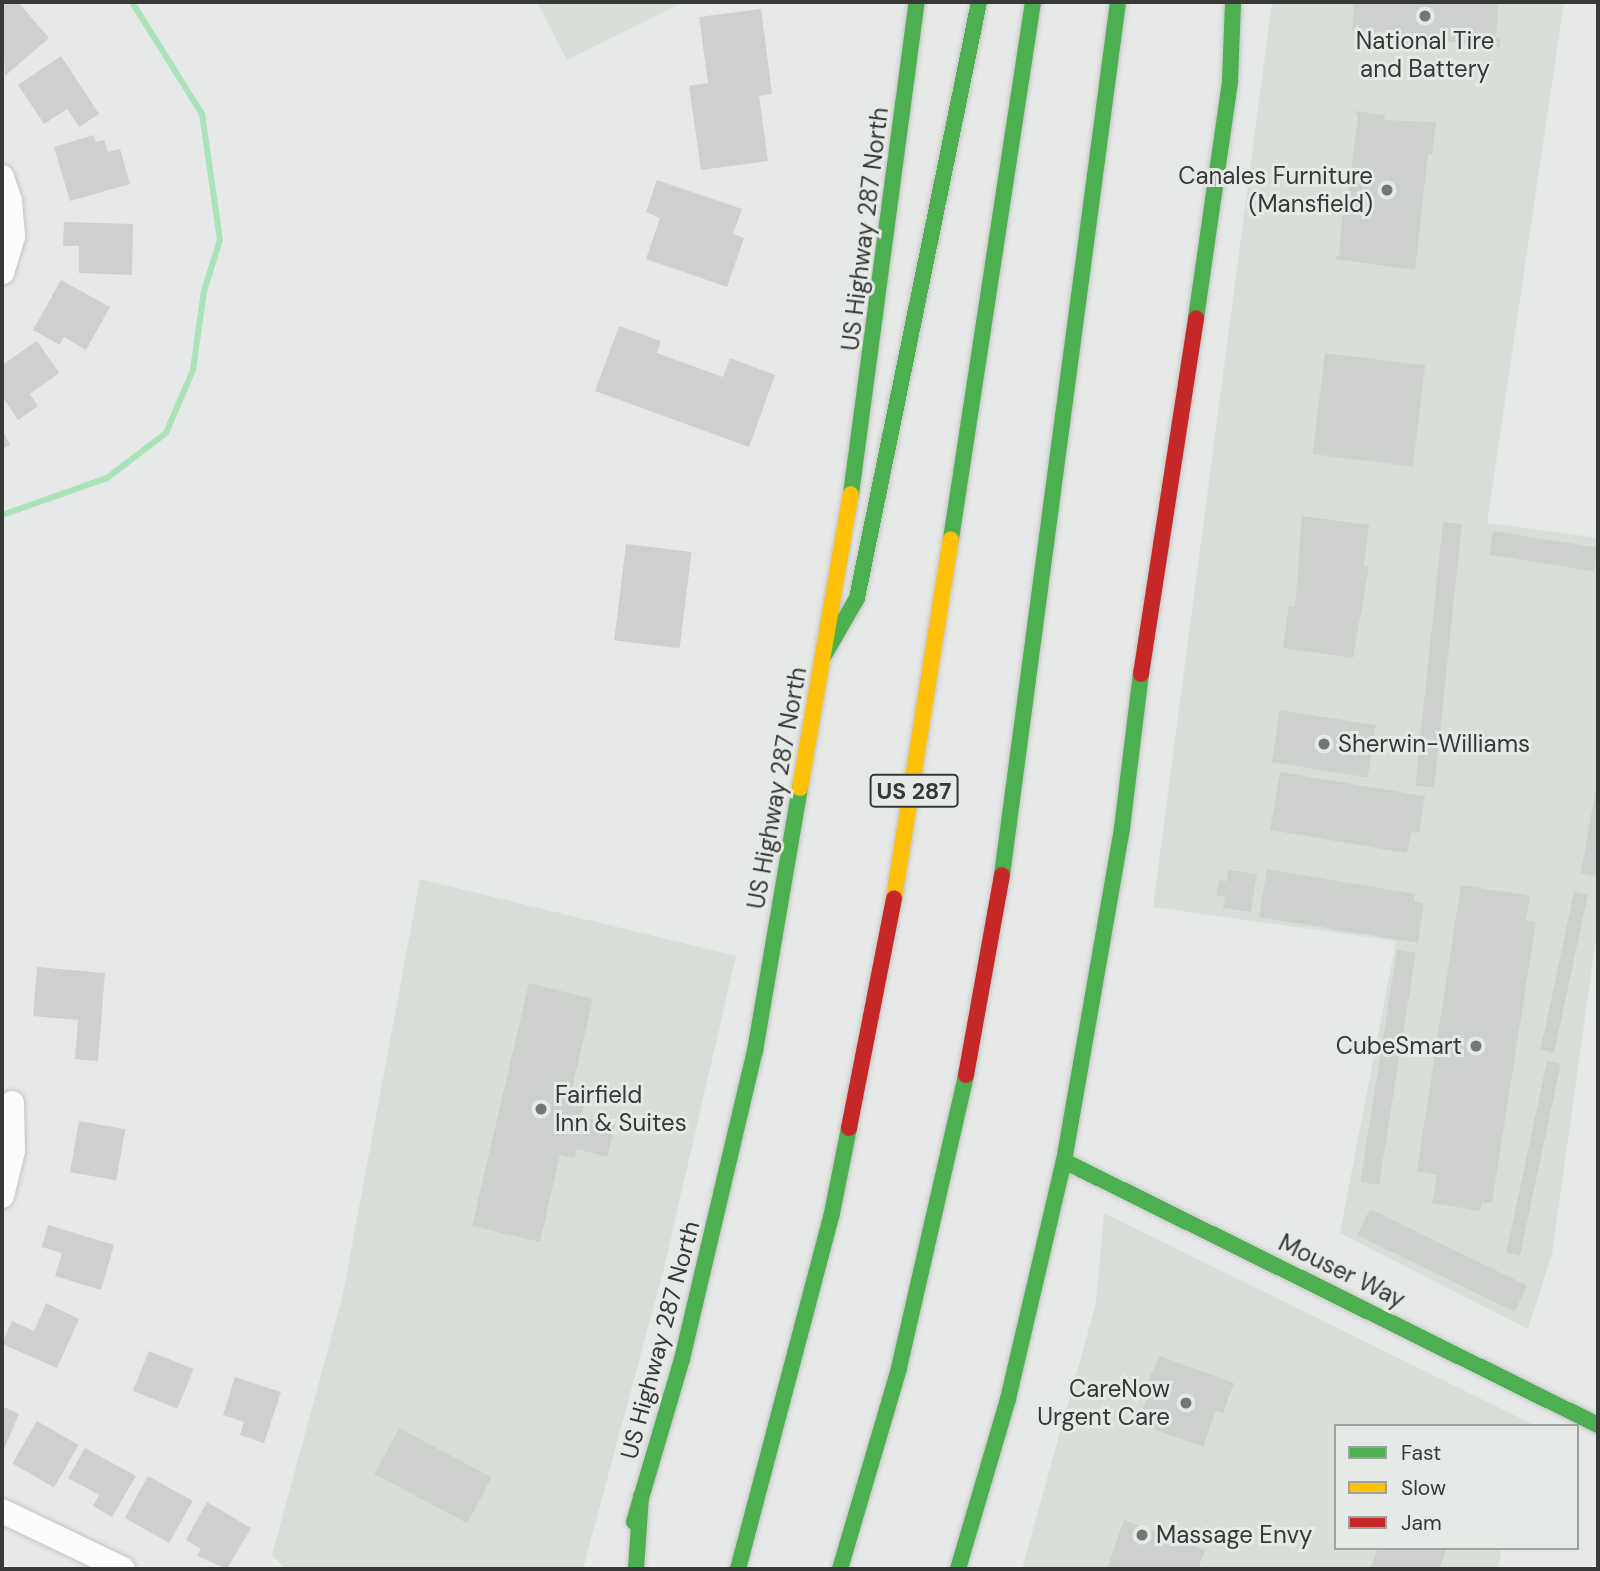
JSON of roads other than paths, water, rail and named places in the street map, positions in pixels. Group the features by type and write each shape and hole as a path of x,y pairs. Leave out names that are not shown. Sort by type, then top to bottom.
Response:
{"main road":[{"name":"US Highway 287 North","path":"620,1569 685,1348 755,1051 864,417 917,2"},
{"path":"823,657 857,598 979,2"},
{"name":"US 287","path":"738,1569 832,1213 907,830 1033,2"},
{"path":"840,1569 899,1368 981,1010 1009,833 1118,2"},
{"path":"958,1569 1007,1399 1064,1161 1122,828 1148,619 1230,81 1233,2"},
{"name":"Mouser Way","path":"1064,1161 1598,1425"},
{"path":"636,1569 641,1496"}],"street":[{"path":"2,177 10,201 13,237 2,272"},
{"path":"2,1196 13,1151 12,1103"},
{"path":"2,1511 123,1569"}],"waterway":[{"path":"2,515 107,478 166,433 193,370 204,291 220,240 202,114 132,2"}],"place":[{"name":"National Tire and Battery","path":"1425,16"},
{"name":"Canales Furniture (Mansfield)","path":"1387,190"},
{"name":"Sherwin-Williams","path":"1324,744"},
{"name":"CubeSmart","path":"1476,1046"},
{"name":"Fairfield Inn & Suites","path":"541,1109"},
{"name":"CareNow Urgent Care","path":"1186,1403"},
{"name":"Massage Envy","path":"1142,1535"}]}
